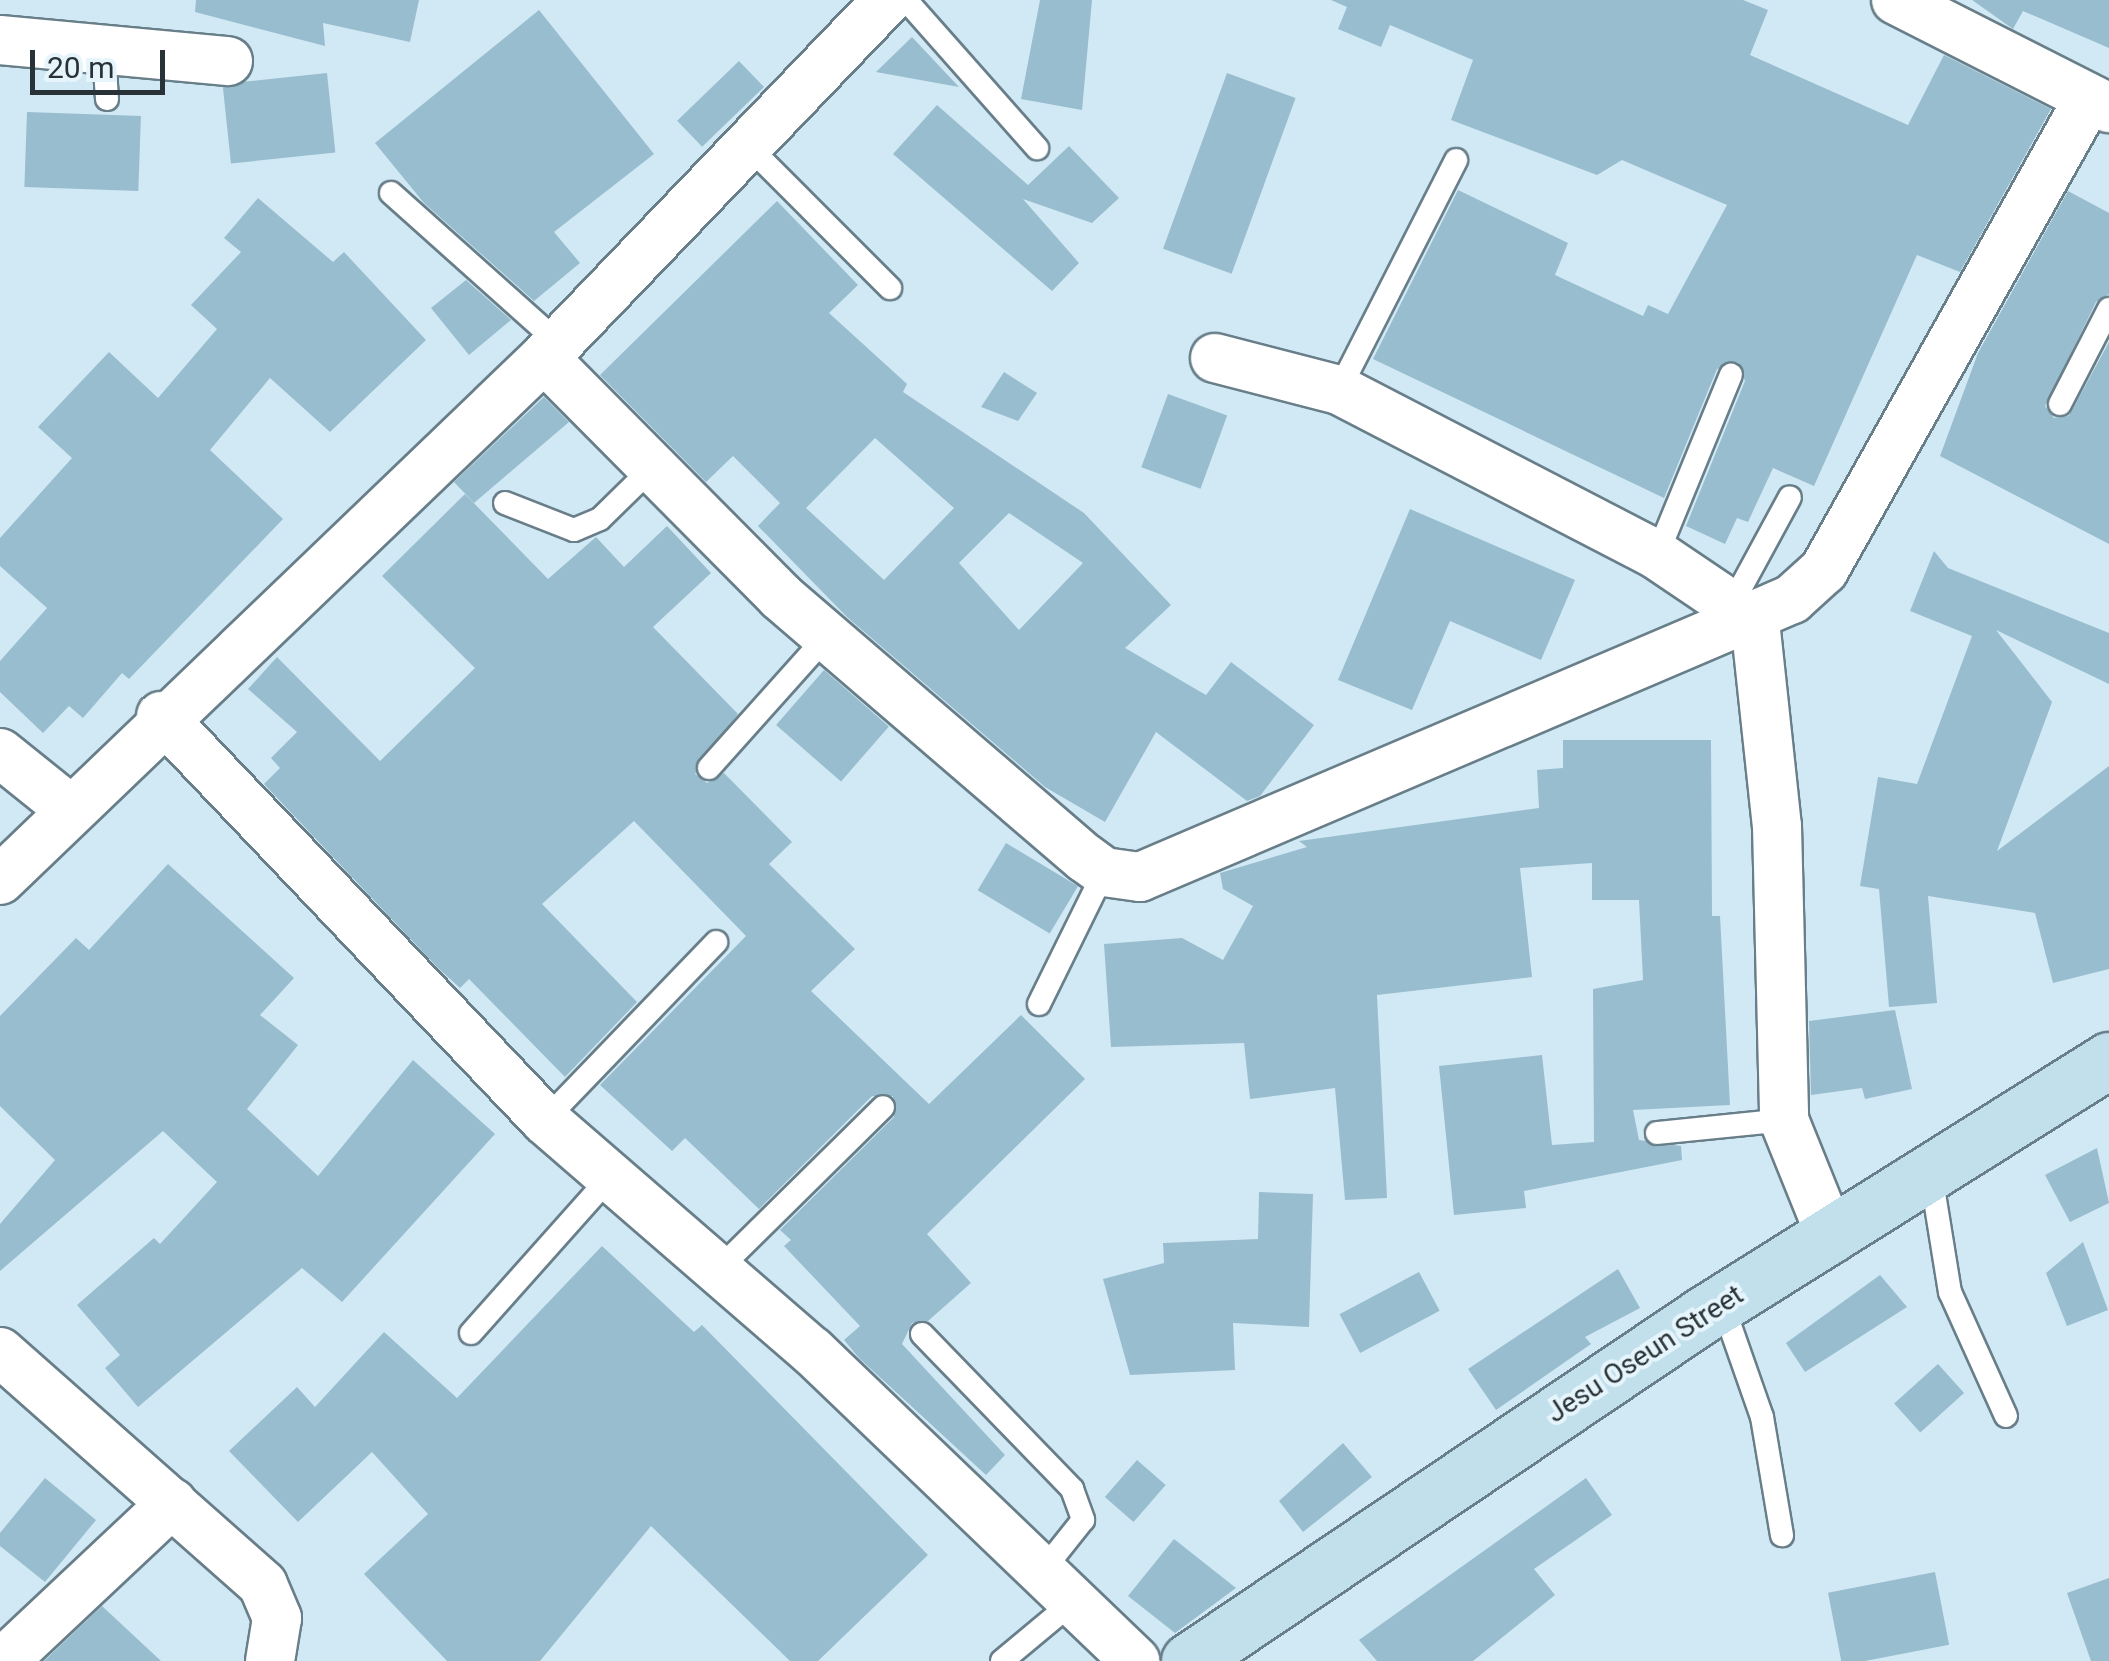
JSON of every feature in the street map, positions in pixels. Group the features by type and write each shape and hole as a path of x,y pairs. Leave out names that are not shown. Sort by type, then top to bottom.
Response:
{"main road":[{"name":"Jesu Oseun Street","path":"1189,1661 1722,1303 1832,1239 2109,1060"}],"street":[{"path":"0,880 161,716 551,350 878,5"},
{"path":"551,350 652,468 826,636 1104,872 1175,869 1396,764 1744,611 1824,570 2099,103 1922,5"},
{"path":"0,40 106,76 228,61"},
{"path":"1215,358 1339,390 1657,556 1744,611 1777,826 1784,1120 1832,1239"},
{"path":"161,716 545,1120 608,1179 712,1264 1053,1591 1135,1661"},
{"path":"0,753 72,810"},
{"path":"0,1352 262,1585 278,1618 270,1661"},
{"path":"4,1661 172,1503"}],"lane":[{"path":"878,5 1037,148"},
{"path":"748,146 890,288"},
{"path":"1339,390 1456,160"},
{"path":"391,193 551,350"},
{"path":"2060,404 2109,309"},
{"path":"1657,556 1731,375"},
{"path":"505,503 574,530 600,519 652,468"},
{"path":"1744,611 1790,498"},
{"path":"709,768 826,636"},
{"path":"1039,1004 1104,872"},
{"path":"545,1120 716,942"},
{"path":"712,1264 727,1261 883,1107"},
{"path":"1657,1133 1784,1120"},
{"path":"1931,1174 1950,1292 2006,1416"},
{"path":"471,1333 608,1179"},
{"path":"1722,1303 1762,1417 1782,1536"},
{"path":"922,1334 1082,1508 1083,1520 1053,1591 1002,1661"}],"building":[{"path":"196,0 419,0 410,42 323,23 325,46 195,12"},
{"path":"1040,0 1092,0 1082,110 1021,99"},
{"path":"1331,0 1743,0 1768,10 1750,55 1908,125 1944,55 2051,109 1960,272 1917,255 1814,486 1773,468 1748,522 1737,518 1725,544 1686,526 1745,381 1738,362 1717,369 1664,498 1373,359 1458,190 1568,243 1555,275 1643,316 1648,305 1668,314 1727,205 1622,160 1597,175 1451,120 1473,60 1390,25 1381,47 1338,29 1347,7"},
{"path":"1972,0 2109,0 2109,48 2023,11 2013,29"},
{"path":"539,10 654,154 554,232 580,263 534,301 424,203 375,143"},
{"path":"912,37 959,87 876,72"},
{"path":"739,61 764,87 702,147 677,121"},
{"path":"327,73 335,153 231,164 223,84"},
{"path":"1227,73 1296,98 1232,274 1163,249"},
{"path":"937,105 1028,185 1069,146 1119,198 1092,223 1023,199 1079,263 1052,291 893,154"},
{"path":"27,112 141,116 138,191 24,187"},
{"path":"2068,191 2109,213 2109,294 2096,302 2045,406 2054,418 2069,416 2109,342 2109,544 1940,456 1978,353"},
{"path":"258,198 333,262 344,252 426,340 330,432 270,378 210,450 283,519 129,679 122,673 83,718 69,706 43,733 0,692 0,661 47,608 0,566 0,538 72,458 38,427 109,352 158,398 217,329 191,305 241,252 224,238"},
{"path":"777,201 858,285 829,313 907,384 903,392 1084,513 1171,605 1125,648 1206,695 1231,662 1314,725 1260,796 1247,801 1156,732 1105,822 1045,787 847,617 758,526 780,503 733,456 706,482 600,375","holes":["875,438 954,508 884,580 806,508","1009,513 1083,563 1019,630 959,563"]},
{"path":"466,280 511,320 469,355 431,308"},
{"path":"1004,372 1037,393 1018,421 981,407"},
{"path":"1168,394 1227,416 1201,489 1141,467"},
{"path":"544,397 569,422 474,503 454,482"},
{"path":"465,494 548,579 596,537 624,567 667,526 711,573 653,627 738,714 695,774 707,783 724,773 792,842 769,864 855,949 811,991 929,1104 1021,1015 1085,1079 927,1234 971,1283 928,1321 912,1323 902,1344 1005,1455 986,1475 859,1358 844,1340 860,1326 784,1246 791,1240 780,1230 894,1117 893,1096 872,1096 759,1209 685,1138 672,1151 600,1085 746,936 634,821 542,904 637,1002 565,1077 469,979 460,988 437,967 264,784 280,768 271,758 297,732 248,689 277,657 380,761 475,668 382,576"},
{"path":"1410,509 1575,580 1541,660 1450,621 1412,710 1338,680"},
{"path":"1934,551 1948,568 2109,633 2109,684 1996,630 2052,702 1997,851 2109,766 2109,969 2053,983 2035,913 1928,896 1937,1003 1889,1007 1879,889 1860,886 1878,777 1917,784 1972,636 1910,611"},
{"path":"824,670 889,726 841,782 776,725"},
{"path":"1563,740 1711,740 1712,916 1720,916 1730,1105 1633,1110 1639,1140 1681,1146 1682,1160 1524,1191 1526,1208 1454,1215 1439,1066 1542,1055 1552,1145 1594,1142 1593,989 1643,980 1639,900 1592,900 1592,863 1520,868 1532,977 1377,995 1387,1198 1345,1200 1335,1088 1250,1099 1244,1043 1111,1047 1104,944 1182,938 1223,960 1253,906 1223,889 1220,873 1307,847 1299,841 1539,808 1537,770 1563,768"},
{"path":"1006,843 1078,886 1050,933 978,890"},
{"path":"168,864 294,978 260,1015 298,1045 247,1109 318,1176 413,1060 495,1134 342,1302 302,1268 138,1407 105,1368 120,1355 77,1305 154,1238 160,1244 217,1182 163,1131 0,1271 0,1224 55,1160 0,1106 0,1016 76,938 89,950"},
{"path":"1895,1010 1912,1089 1865,1099 1862,1088 1811,1095 1809,1021"},
{"path":"2097,1148 2109,1203 2070,1222 2045,1175"},
{"path":"1259,1192 1313,1194 1309,1327 1233,1323 1235,1370 1130,1375 1103,1279 1164,1263 1163,1243 1258,1239"},
{"path":"2083,1242 2108,1310 2067,1326 2046,1273"},
{"path":"602,1246 694,1332 702,1325 928,1555 818,1661 790,1661 651,1526 540,1661 447,1661 364,1574 428,1514 372,1452 298,1522 229,1451 297,1387 315,1407 384,1332 457,1398"},
{"path":"1618,1269 1640,1308 1585,1337 1591,1344 1496,1410 1468,1369"},
{"path":"1419,1272 1440,1311 1360,1353 1340,1314"},
{"path":"1880,1275 1907,1307 1805,1372 1786,1343"},
{"path":"1938,1364 1964,1393 1920,1432 1894,1403"},
{"path":"1343,1443 1372,1477 1303,1532 1279,1501"},
{"path":"1137,1460 1166,1485 1134,1522 1105,1497"},
{"path":"45,1478 96,1520 45,1582 0,1546 0,1533"},
{"path":"1586,1478 1612,1515 1534,1569 1555,1595 1473,1661 1377,1661 1359,1640"},
{"path":"1174,1539 1236,1588 1175,1633 1128,1596"},
{"path":"1935,1572 1949,1645 1865,1661 1841,1661 1828,1593"},
{"path":"2109,1578 2109,1661 2091,1661 2067,1593"},
{"path":"102,1606 161,1661 44,1661"}]}
